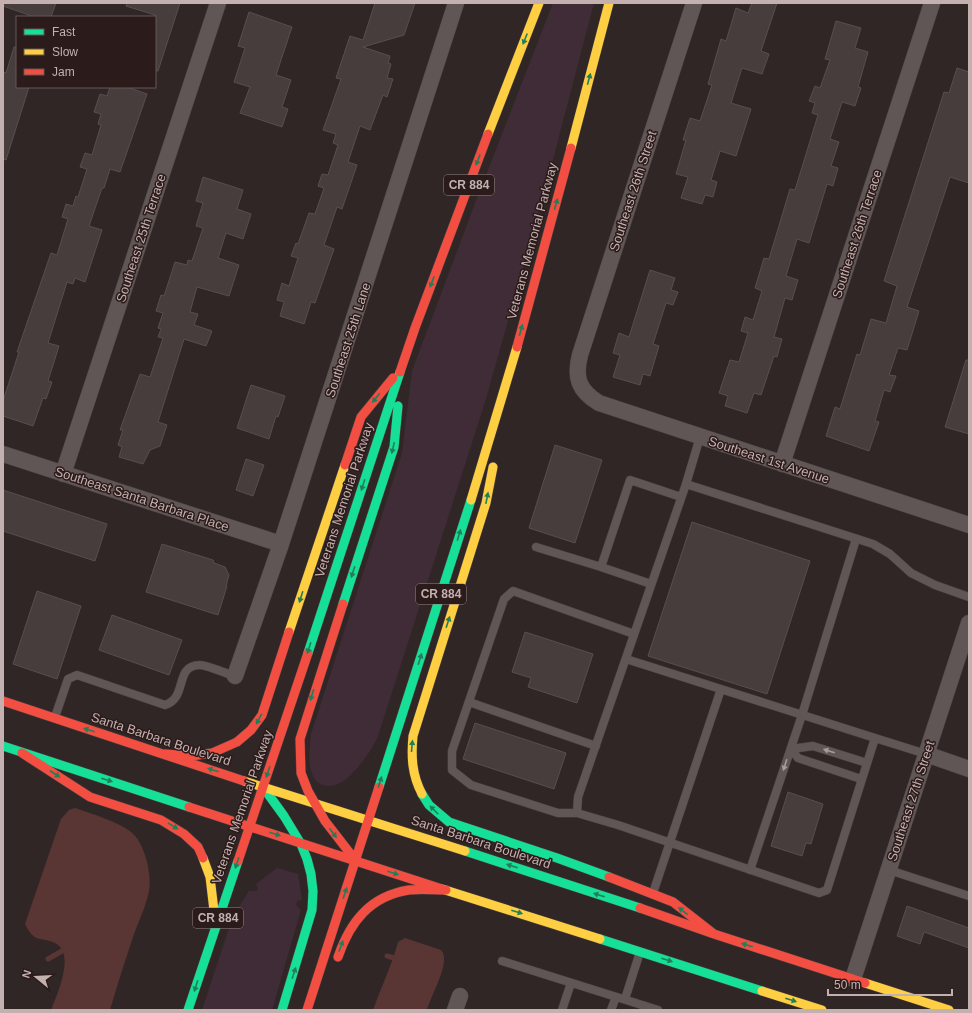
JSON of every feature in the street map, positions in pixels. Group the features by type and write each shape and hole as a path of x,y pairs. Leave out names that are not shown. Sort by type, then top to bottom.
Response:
{"main road":[{"name":"Veterans Memorial Parkway","path":"188,1010 401,368 491,124 539,3"},
{"name":"Veterans Memorial Parkway","path":"307,1010 356,861 481,465 539,267 609,3"},
{"path":"510,367 486,503 413,736 411,750 415,780 422,797 426,802 442,818 449,822 558,858 649,902 672,902 714,934"},
{"path":"165,754 196,756 210,754 227,748 257,724 266,705 361,417 401,368"},
{"path":"356,861 331,830 308,792 301,773 300,739 306,716 394,447 401,368"},
{"name":"Santa Barbara Boulevard","path":"3,701 314,803 649,902 714,934 949,1010"},
{"path":"3,746 822,1010"},
{"path":"22,753 90,797 161,820 184,834 198,847 207,866 210,877 216,925"},
{"path":"263,787 296,832 308,856 313,878 314,898 312,910 306,935 282,1010"},
{"path":"335,965 342,942 348,930 356,918 373,904 386,896 398,892 412,890 446,890"}],"street":[{"name":"Southeast 25th Terrace","path":"63,474 218,3"},
{"name":"Southeast 25th Lane","path":"235,676 281,544 456,3"},
{"name":"Southeast 26th Street","path":"578,381 577,366 582,348 694,3"},
{"name":"Southeast 26th Terrace","path":"782,464 932,3"},
{"name":"Southeast 1st Avenue","path":"578,381 583,391 590,398 599,403 969,525"},
{"name":"Southeast Santa Barbara Place","path":"3,454 281,544"},
{"name":"Southeast 27th Street","path":"853,979 969,623"},
{"path":"926,754 969,768"}],"lane":[{"path":"577,814 578,796 682,496 700,437"},
{"path":"601,568 630,480 682,496"},
{"path":"686,484 873,544 890,554 911,573 935,585 969,597"},
{"path":"750,870 802,715 856,539"},
{"path":"536,547 651,584"},
{"path":"634,634 513,591 504,599 452,751 452,770 471,785 558,813 577,814 618,825 819,894 827,890 875,738"},
{"path":"626,659 926,754"},
{"path":"54,718 68,679 77,675 165,705 172,703 177,696 185,672 189,668 200,664 235,676"},
{"path":"649,902 671,843 721,689"},
{"path":"469,702 596,746"},
{"path":"791,749 813,746 867,763"},
{"path":"791,749 798,758 861,779"},
{"path":"889,870 969,896"},
{"path":"625,999 640,951"},
{"path":"502,961 658,1010"},
{"path":"562,1010 571,983"},
{"path":"611,1010 616,997"}],"shaded area":[{"path":"553,3 594,3 546,186 486,399 378,736 370,751 351,775 336,785 323,785 316,780 311,771 309,755 311,734 402,453 412,371"},
{"path":"75,808 112,821 131,832 136,837 144,851 148,868 150,884 148,897 133,937 110,1010 51,1010 63,975 65,965 64,956 61,948 55,943 35,937 25,924 61,819 69,810"},
{"path":"277,868 298,874 302,900 297,901 296,905 301,910 272,1010 202,1010 234,915 249,891 256,891 258,889 256,884"},
{"path":"405,938 441,950 444,955 442,970 427,1010 373,1010 398,942"}],"building":[{"path":"3,3 56,3 51,16 29,16 3,6"},
{"path":"127,3 180,3 158,71 156,71 156,16 126,6"},
{"path":"375,3 415,3 404,35 363,47 390,56 388,63 391,64 387,78 393,79 387,97 383,95 370,130 360,126 348,162 357,165 342,209 337,207 324,245 334,249 315,303 311,302 304,324 280,316 284,302 277,300 282,283 289,286 298,258 291,256 296,243 298,244 309,213 315,214 324,188 318,186 322,174 328,175 338,145 333,143 336,134 323,130 341,79 336,78 350,36 363,40"},
{"path":"752,3 777,3 761,51 769,54 762,74 742,68 731,103 751,109 736,156 720,151 711,180 717,182 713,197 705,195 702,204 681,198 688,177 676,174 686,140 683,140 690,118 700,121 712,85 708,84 721,39 726,41 736,8 748,13"},
{"path":"249,12 292,27 276,75 291,80 282,107 288,109 282,127 240,113 250,87 234,82 245,48 238,46"},
{"path":"836,21 861,28 855,48 868,52 858,87 861,88 855,106 842,102 830,139 839,142 831,166 838,168 833,186 827,184 809,243 797,239 786,276 798,280 792,300 785,298 774,337 782,339 777,357 774,356 761,395 754,393 747,413 725,406 728,396 719,393 730,360 739,362 748,333 741,331 745,317 753,320 762,291 755,288 764,258 769,259 790,189 795,190 818,115 812,113 815,103 809,101 815,86 820,88 830,60 825,59"},
{"path":"14,47 16,47 16,88 29,88 6,160 3,159 3,72 6,73"},
{"path":"957,68 969,72 969,183 950,177 907,307 919,311 907,350 898,348 889,375 896,376 890,392 884,390 875,421 879,422 869,451 826,436 835,407 840,409 857,354 860,355 871,319 886,323 897,286 884,281 944,92 949,93"},
{"path":"110,88 130,88 147,94 120,172 110,169 89,226 102,230 85,282 75,278 73,284 67,282 48,343 59,346 48,381 52,382 46,399 43,398 33,426 3,416 3,401 19,352 17,352 51,253 57,255 68,219 62,217 66,204 73,206 76,196 78,197 87,169 80,167 85,153 92,155 101,125 98,124 101,114 94,112 100,94 107,96"},
{"path":"203,177 243,190 237,209 251,214 243,239 226,233 218,258 239,265 229,296 197,287 190,312 198,314 194,325 212,331 206,346 184,339 158,422 167,425 160,446 150,450 143,464 119,457 122,447 118,445 123,430 120,430 140,374 150,377 163,338 158,337 161,329 158,328 163,313 156,311 161,295 164,296 175,262 187,265 188,260 192,261 203,228 196,226 203,203 196,201"},
{"path":"650,270 675,278 671,290 678,292 673,305 666,303 653,344 659,346 650,376 643,374 640,385 613,377 620,355 613,353 619,333 629,337"},
{"path":"966,360 969,360 969,434 945,427"},
{"path":"251,385 285,396 278,417 276,416 269,439 237,428"},
{"path":"555,445 602,460 575,543 529,528"},
{"path":"246,459 264,465 253,496 236,490"},
{"path":"3,490 107,524 95,561 3,531"},
{"path":"692,522 810,561 767,694 648,656"},
{"path":"162,544 213,560 214,563 225,567 229,575 218,615 146,592"},
{"path":"37,591 81,606 57,679 13,664"},
{"path":"112,615 182,640 169,675 99,650"},
{"path":"525,632 593,654 577,703 528,687 531,678 512,672"},
{"path":"475,723 566,753 554,789 463,759"},
{"path":"788,792 823,804 811,844 806,843 802,856 771,846"},
{"path":"907,906 969,928 969,948 924,932 920,944 897,936"}],"waterway":[{"path":"48,959 62,951"},
{"path":"387,956 394,958"}],"traffic: fast":[{"path":"308,653 400,372"},
{"path":"343,604 394,447 398,406"},
{"path":"379,787 471,500"},
{"path":"3,746 189,807"},
{"path":"263,787 284,816 301,844 311,874 313,891 312,910 282,1010"},
{"path":"422,794 429,805 449,822 609,877"},
{"path":"465,851 640,908"},
{"path":"188,1010 238,861"},
{"path":"600,939 762,991"}],"traffic: slow":[{"path":"488,134 539,3"},
{"path":"571,148 609,3"},
{"path":"471,500 517,347"},
{"path":"289,632 345,465"},
{"path":"422,794 414,773 412,751 413,736 486,503 493,467"},
{"path":"244,781 465,851"},
{"path":"203,858 210,877 215,919"},
{"path":"442,889 600,939"},
{"path":"865,983 949,1010"},
{"path":"762,991 822,1010"}],"traffic: jam":[{"path":"400,372 488,134"},
{"path":"517,347 571,148"},
{"path":"345,465 361,417 393,378"},
{"path":"343,604 300,739 301,773 308,791 325,821 356,861"},
{"path":"165,754 191,756 212,753 237,742 251,730 262,715 289,632"},
{"path":"238,861 308,653"},
{"path":"3,701 244,781"},
{"path":"22,753 90,797 161,820 184,834 198,847 203,858"},
{"path":"307,1010 379,787"},
{"path":"189,807 442,889"},
{"path":"609,877 673,902 714,934"},
{"path":"338,957 355,922 363,913 383,898 395,893 409,890 446,890"},
{"path":"640,908 714,934 865,983"}]}
